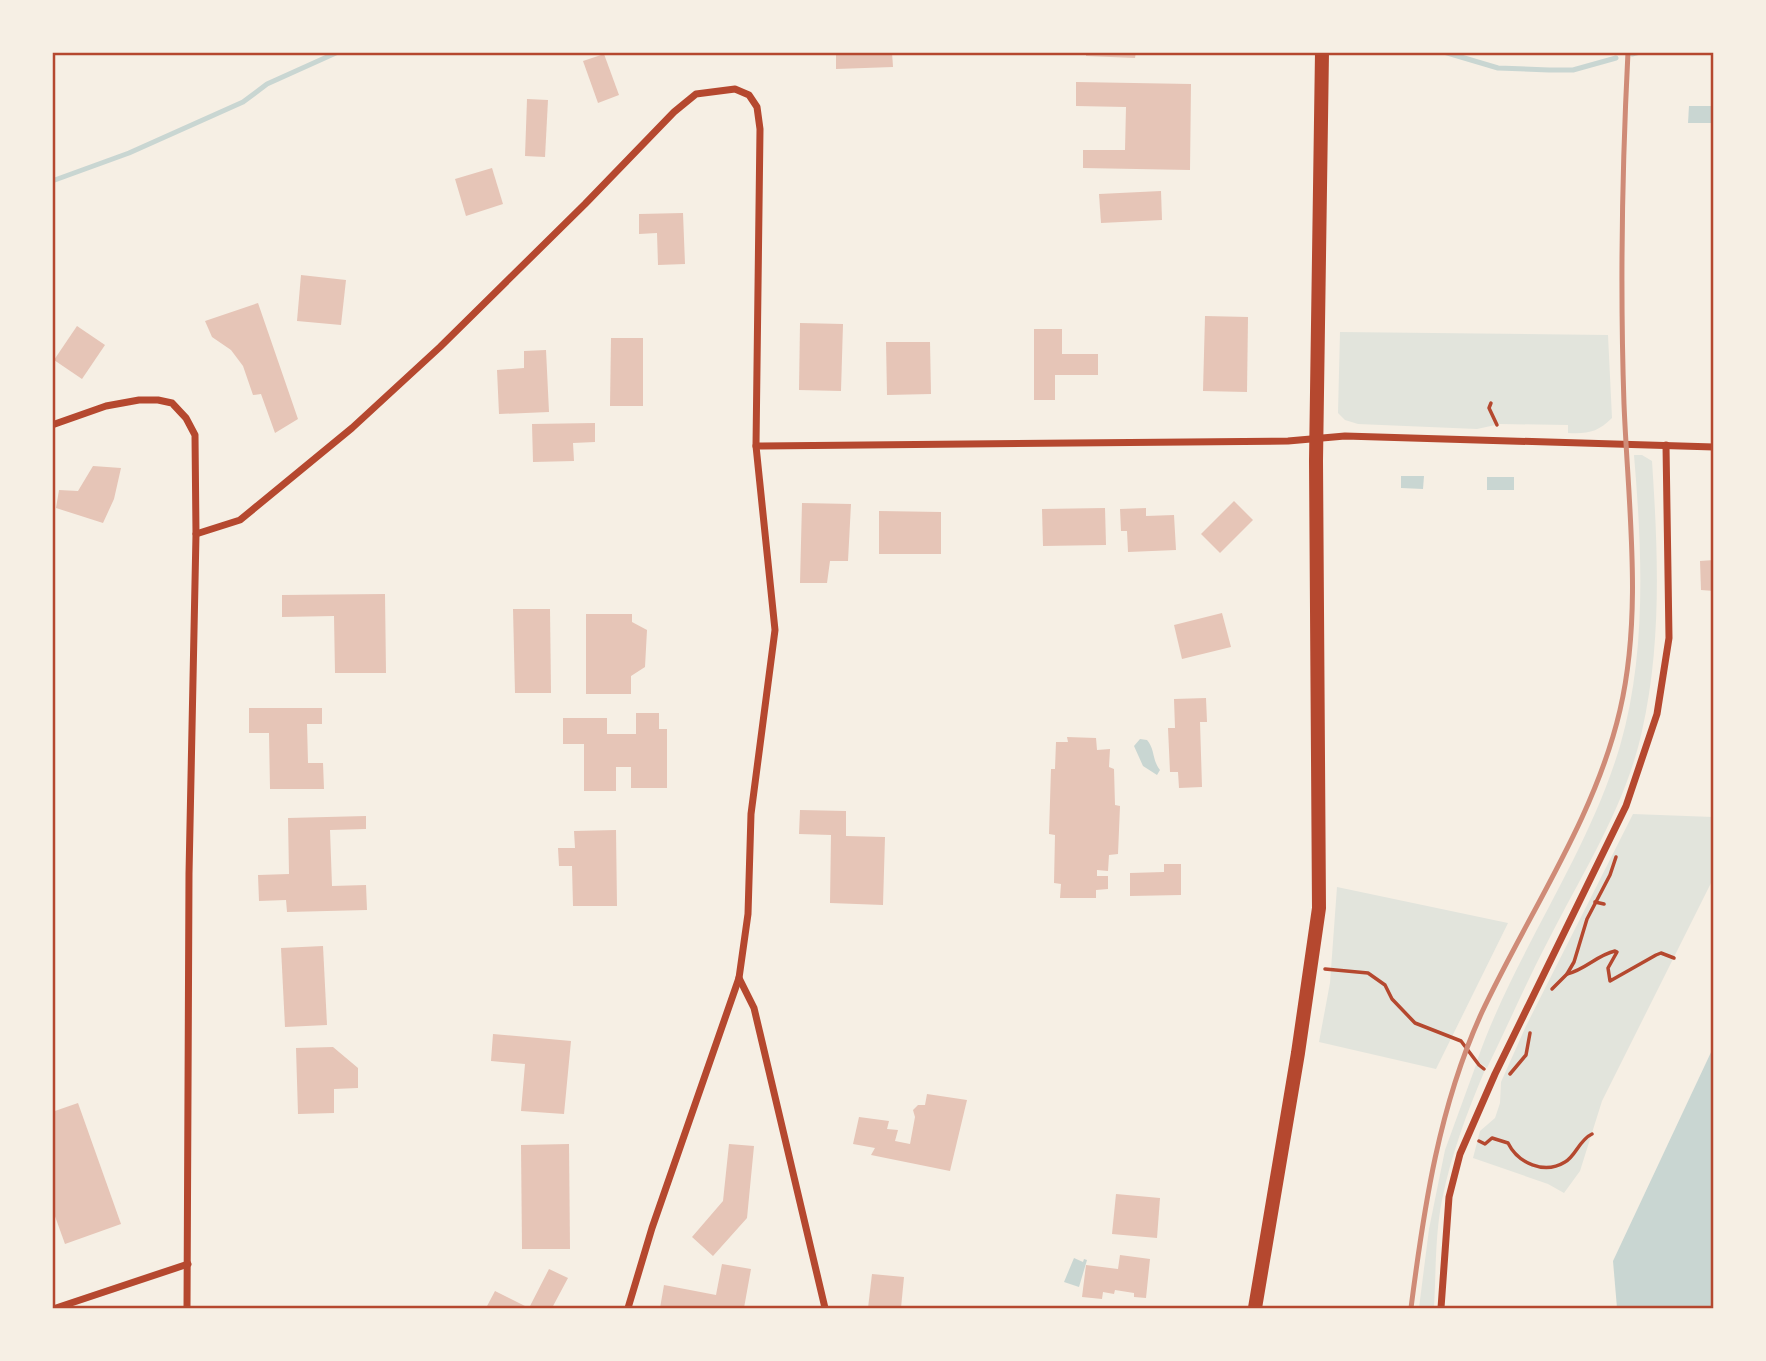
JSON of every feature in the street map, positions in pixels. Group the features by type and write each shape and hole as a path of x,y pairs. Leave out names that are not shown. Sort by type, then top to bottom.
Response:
{"main road":[{"path":"1255,1308 1296,1066 1319,908 1316,438 1322,52"}],"street":[{"path":"195,534 240,520 352,428 585,204 674,111 696,94 735,89 749,95 757,107 760,129 756,446 775,630 751,814 748,914 739,978 656,1215 628,1308"},
{"path":"52,425 106,406 139,400 172,403 186,418 195,435 188,874 187,1308"},
{"path":"756,446 1288,441 1345,436 1713,447"},
{"path":"1441,1308 1448,1207 1460,1154 1495,1074 1626,806 1657,715 1669,638 1666,445"},
{"path":"739,978 754,1008 825,1308"},
{"path":"56,1308 188,1264"}],"path":[{"path":"1488,404 1497,425"},
{"path":"1547,995 1567,974 1574,962 1587,919 1616,862 1616,844 1611,835"},
{"path":"1595,902 1604,904"},
{"path":"1567,974 1577,972 1597,958 1615,951 1617,952 1608,968 1610,981 1661,953 1674,958"},
{"path":"1325,969 1368,973 1385,985 1392,999 1415,1023 1461,1041 1486,1070"},
{"path":"1506,1076 1518,1067 1526,1055 1530,1025"},
{"path":"1482,1142 1486,1144 1492,1138 1508,1143 1512,1151 1531,1166 1548,1167 1566,1162 1585,1137 1592,1134"}],"shaded area":[{"path":"1689,106 1713,106 1713,123 1688,123"},
{"path":"1340,332 1608,335 1612,418 1597,429 1575,433 1568,433 1568,425 1500,424 1477,429 1358,424 1345,420 1338,413"},
{"path":"1634,455 1642,455 1652,461 1656,529 1656,631 1642,731 1615,812 1541,955 1487,1068 1477,1061 1511,981 1589,827 1606,787 1629,711 1635,675 1640,601"},
{"path":"1401,476 1424,476 1423,489 1401,488"},
{"path":"1487,477 1514,477 1514,490 1487,490"},
{"path":"1140,739 1147,740 1151,747 1160,770 1157,775 1143,766 1134,746"},
{"path":"1633,814 1713,817 1713,879 1602,1101 1580,1171 1564,1193 1548,1184 1473,1158 1480,1131 1495,1118 1500,1103 1501,1082 1526,1026"},
{"path":"1337,887 1508,923 1436,1069 1319,1042 1330,983"},
{"path":"1713,1048 1713,1308 1617,1308 1613,1261"},
{"path":"1476,1065 1485,1070 1460,1134 1442,1200 1434,1308 1419,1308 1429,1229 1445,1150"},
{"path":"1074,1258 1083,1262 1084,1259 1087,1260 1079,1287 1064,1282"}],"building":[{"path":"836,52 892,52 893,67 836,69"},
{"path":"1086,52 1136,52 1135,58 1086,56"},
{"path":"604,54 619,95 598,103 583,61"},
{"path":"1076,82 1191,84 1190,170 1083,168 1083,150 1125,150 1126,107 1076,106"},
{"path":"527,99 548,100 545,157 525,156"},
{"path":"492,168 503,204 466,216 455,179"},
{"path":"1161,191 1162,220 1101,223 1099,194"},
{"path":"683,213 685,264 658,265 657,233 639,234 639,214"},
{"path":"301,275 346,280 341,325 297,321"},
{"path":"258,303 298,419 275,433 261,394 253,395 243,366 231,350 212,337 205,321"},
{"path":"1205,316 1248,317 1247,392 1203,391"},
{"path":"800,323 843,324 841,391 799,390"},
{"path":"77,326 105,345 82,379 54,360"},
{"path":"1034,329 1062,329 1062,354 1098,354 1098,375 1055,375 1055,400 1034,400"},
{"path":"611,338 643,338 643,406 610,406"},
{"path":"886,342 930,342 931,394 887,395"},
{"path":"546,350 549,412 499,414 497,370 524,368 524,351"},
{"path":"595,423 595,442 573,443 574,461 533,462 532,424"},
{"path":"93,466 121,468 114,499 103,523 56,508 59,490 78,491"},
{"path":"1234,501 1253,520 1220,553 1201,534"},
{"path":"802,503 851,504 848,561 830,561 827,583 800,583"},
{"path":"1105,508 1106,545 1043,546 1042,509"},
{"path":"1146,508 1146,516 1174,515 1176,550 1128,552 1127,531 1121,531 1120,509"},
{"path":"879,511 941,512 941,554 879,554"},
{"path":"1714,560 1714,591 1701,590 1700,561"},
{"path":"385,594 386,673 335,673 334,616 282,617 282,595"},
{"path":"513,609 550,609 551,693 515,693"},
{"path":"1222,613 1231,647 1182,659 1174,625"},
{"path":"586,614 632,614 632,622 647,630 645,667 631,676 631,694 586,694"},
{"path":"1206,698 1207,722 1200,722 1202,787 1179,788 1178,772 1170,772 1168,728 1175,728 1174,699"},
{"path":"249,708 322,708 322,724 307,724 308,763 323,763 324,789 270,789 269,733 249,733"},
{"path":"636,713 659,713 659,729 667,729 667,788 631,788 631,767 616,767 616,791 584,791 584,744 563,744 563,718 607,718 607,734 636,734"},
{"path":"1067,737 1096,738 1097,750 1110,749 1109,767 1114,769 1115,805 1120,806 1118,854 1109,855 1108,871 1097,870 1097,876 1108,876 1108,889 1096,890 1096,898 1060,898 1061,884 1054,883 1055,835 1049,834 1051,769 1055,769 1056,742 1068,742"},
{"path":"800,810 846,811 846,836 885,837 883,905 830,903 831,835 799,834"},
{"path":"366,816 366,829 330,830 332,886 366,885 367,910 287,912 286,900 259,901 258,875 289,874 288,818"},
{"path":"616,830 617,906 573,906 572,866 559,866 558,848 575,848 574,831"},
{"path":"1164,864 1181,864 1181,895 1130,896 1130,873 1164,872"},
{"path":"323,946 327,1025 285,1027 281,948"},
{"path":"493,1034 571,1041 564,1114 521,1111 525,1064 491,1061"},
{"path":"333,1047 358,1068 358,1088 334,1089 334,1113 298,1114 296,1048"},
{"path":"927,1094 967,1100 950,1171 871,1155 875,1148 853,1144 859,1117 889,1121 887,1129 898,1130 895,1141 910,1144 915,1117 913,1110 918,1105 925,1105"},
{"path":"78,1103 121,1224 65,1244 52,1208 52,1112"},
{"path":"569,1144 570,1249 522,1249 521,1145"},
{"path":"729,1144 754,1146 747,1218 713,1256 692,1237 723,1201"},
{"path":"1116,1194 1160,1198 1157,1238 1112,1234"},
{"path":"1120,1255 1150,1259 1146,1298 1115,1290 1114,1294 1103,1292 1102,1299 1082,1297 1086,1265 1118,1269"},
{"path":"722,1264 751,1269 744,1308 660,1308 664,1285 716,1295"},
{"path":"549,1269 568,1278 552,1308 529,1308"},
{"path":"872,1274 904,1277 901,1308 868,1308"},
{"path":"495,1291 529,1308 486,1308"}],"waterway":[{"path":"52,181 129,153 243,102 267,84 338,52"},
{"path":"1444,52 1498,68 1549,70 1573,70 1616,58"},
{"path":"1632,54 1640,52"}],"railway":[{"path":"1411,1308 1435,1157 1467,1048 1500,975 1578,827 1609,750 1627,673 1631,635 1632,558 1624,404 1622,272 1628,52"}]}
